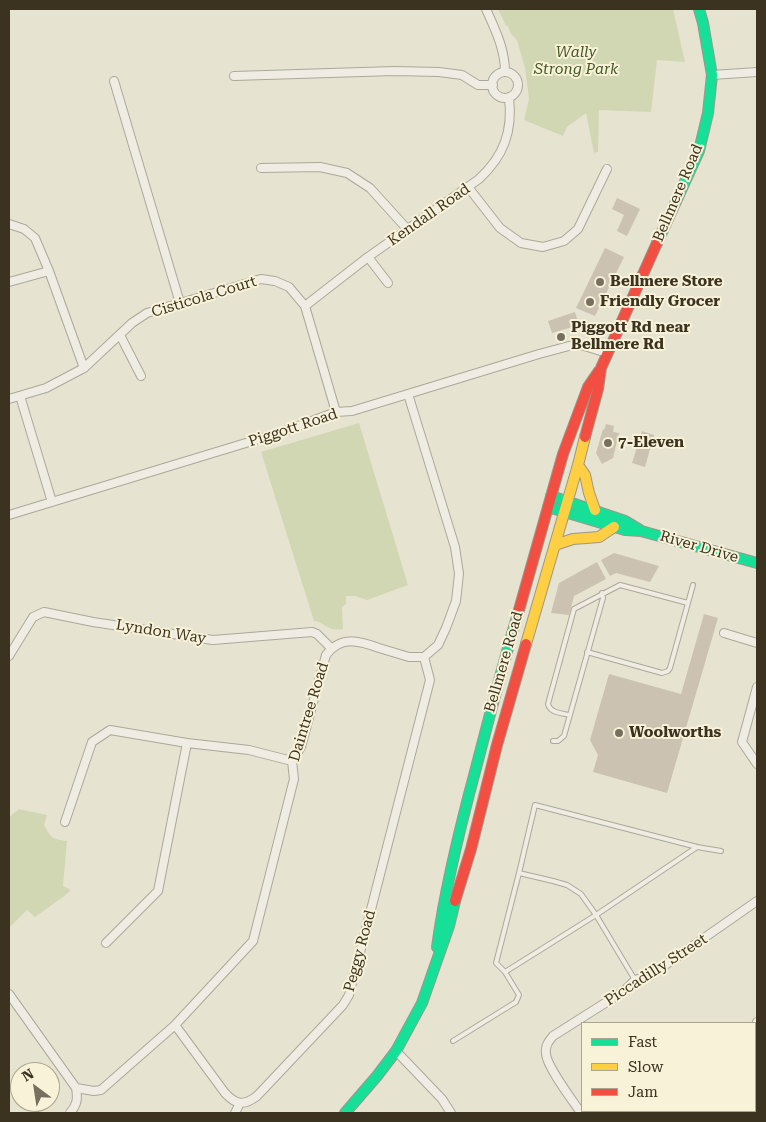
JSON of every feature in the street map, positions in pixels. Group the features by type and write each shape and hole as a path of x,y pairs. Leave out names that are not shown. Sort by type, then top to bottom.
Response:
{"main road":[{"name":"Bellmere Road","path":"436,964 440,925 459,831 485,730 563,454 588,387 601,368 699,151 708,113 712,75 699,9"},
{"name":"Bellmere Road","path":"346,1113 396,1051 422,1003 450,926 457,891 471,849 497,745 578,465 598,389 601,368"},
{"path":"578,465 586,475 590,497 595,510"},
{"name":"River Drive","path":"551,496 625,521 640,531"},
{"name":"River Drive","path":"548,507 625,530 640,531 757,563"},
{"path":"555,545 573,539 599,536 614,527"}],"street":[{"path":"486,9 502,46 505,72"},
{"path":"234,76 394,71 439,72 462,75 478,84 492,85"},
{"path":"502,72 512,74 518,82 517,90 509,97 497,94 492,85 496,76 502,72"},
{"path":"712,75 757,72"},
{"path":"114,81 180,303"},
{"name":"Kendall Road","path":"305,306 368,257 468,187 490,169 503,148 508,134 510,123 509,97"},
{"path":"262,168 320,167 347,174 370,188 408,230"},
{"path":"468,187 500,228 521,243 543,247 564,241 578,229 607,169"},
{"path":"9,224 24,230 35,238 84,368"},
{"path":"368,257 388,283"},
{"path":"9,282 49,271"},
{"name":"Cisticola Court","path":"9,399 46,388 84,368 132,323 147,313 261,279 275,281 290,287 305,306 336,412"},
{"path":"120,335 141,376"},
{"name":"Piggott Road","path":"9,515 282,432 336,412 352,411 569,346 581,345 607,353"},
{"path":"408,394 455,547 459,574 456,601 446,628 438,645 424,657"},
{"path":"20,396 52,502"},
{"name":"Lyndon Way","path":"9,656 33,617 44,612 93,622 213,640 312,632 317,634 331,648"},
{"path":"724,633 757,643"},
{"name":"Daintree Road","path":"76,1088 94,1091 101,1090 175,1025 253,941 294,779 292,761 301,747 326,655 331,648 344,642 359,641 409,657 424,657"},
{"name":"Peggy Road","path":"240,1103 249,1102 257,1096 343,1005 349,995 430,680 424,657"},
{"path":"757,687 742,742 757,764"},
{"path":"65,822 92,742 110,730 186,743 249,750 292,761"},
{"path":"106,943 158,891 186,743"},
{"name":"Piccadilly Street","path":"581,1113 549,1064 546,1055 547,1044 553,1036 624,991 635,980 651,975 757,901"},
{"path":"9,994 76,1088 78,1097 76,1106 70,1113"},
{"path":"175,1025 225,1093 232,1100 240,1103 235,1113"},
{"path":"396,1051 442,1099 451,1113"}],"lane":[{"path":"587,652 662,673 665,672 670,668 693,584"},
{"path":"569,715 551,710 548,704 573,610 576,607 620,585 688,603"},
{"path":"553,741 558,741 564,736 603,598 602,593"},
{"path":"452,1041 516,1002 519,995 496,963 535,805 697,847 722,851"},
{"path":"504,972 596,915 697,847"},
{"path":"519,873 567,885 581,894 596,915 635,980"}],"green space":[{"name":"Wally Strong Park","path":"498,9 673,9 685,62 657,60 651,112 599,110 598,152 594,153 586,113 567,127 563,136 524,120 529,99 525,68 517,40 511,34 508,26 506,26"},
{"path":"359,423 408,585 367,600 355,596 346,596 346,604 342,607 343,629 338,630 314,621 261,452"},
{"path":"19,809 47,815 44,825 48,833 52,837 67,841 63,886 71,890 35,917 27,910 9,928 9,817"}],"building":[{"path":"617,198 640,209 627,236 617,231 624,215 612,209"},
{"name":"Bellmere Store","path":"605,248 624,257 595,316 576,308"},
{"path":"575,312 579,325 552,333 548,321"},
{"name":"7-Eleven","path":"606,424 614,426 613,432 619,433 613,458 602,464 596,453"},
{"path":"642,431 654,435 645,467 632,463"},
{"path":"614,553 659,566 650,582 616,573 610,576 601,560"},
{"path":"597,562 606,579 574,596 569,615 551,613 559,583"},
{"path":"704,614 718,618 667,793 593,772 598,755 590,740 609,674 681,694"}],"traffic: fast":[{"path":"657,243 699,151 708,113 712,75 699,9"},
{"path":"551,496 625,521 640,530"},
{"path":"548,507 625,530 641,531 757,563"},
{"path":"437,947 444,902 459,835 517,617"},
{"path":"345,1113 396,1051 422,1003 449,926 455,901"}],"traffic: slow":[{"path":"526,644 585,437"},
{"path":"578,465 585,475 595,510"},
{"path":"555,545 573,539 599,537 614,527"}],"traffic: jam":[{"path":"585,437 598,389 601,368 657,243"},
{"path":"517,617 563,454 588,387 599,371"},
{"path":"455,901 471,849 497,745 526,644"}],"place":[{"name":"Bellmere Store","path":"600,282"},
{"name":"Friendly Grocer","path":"590,302"},
{"name":"Piggott Rd near Bellmere Rd","path":"561,337"},
{"name":"7-Eleven","path":"608,443"},
{"name":"Woolworths","path":"619,733"}]}
